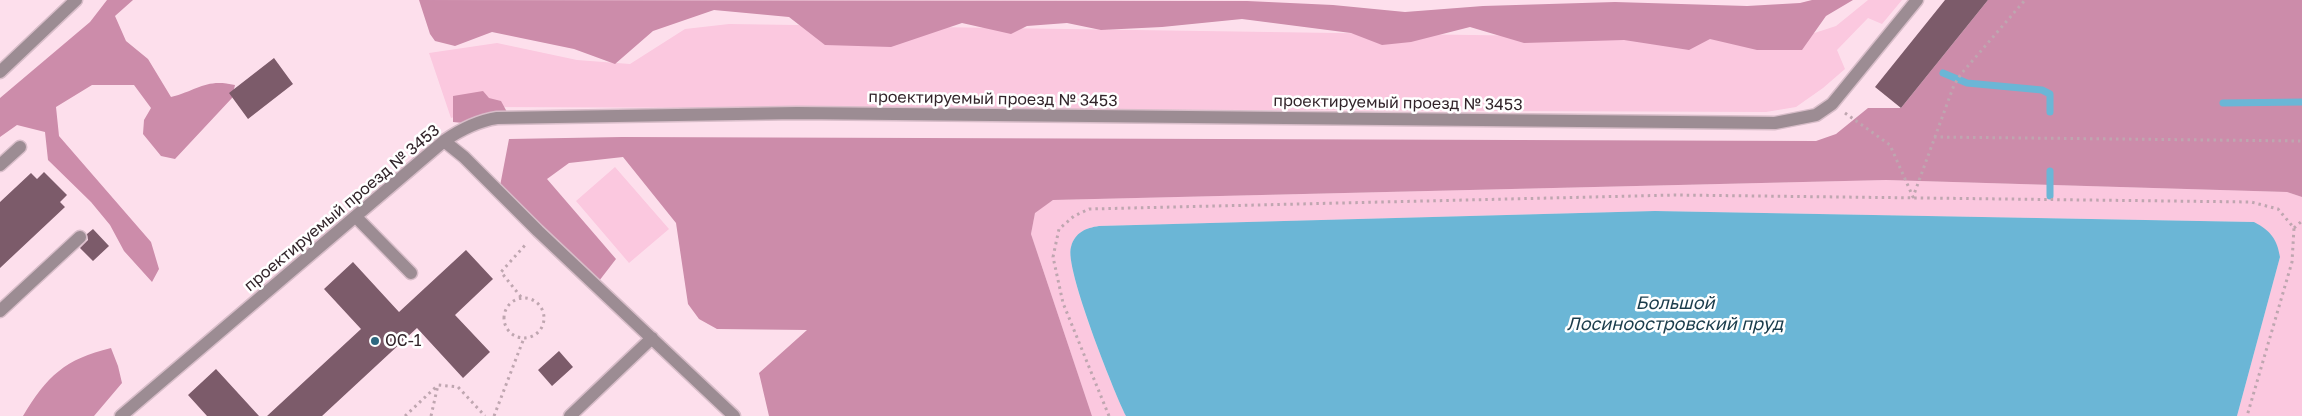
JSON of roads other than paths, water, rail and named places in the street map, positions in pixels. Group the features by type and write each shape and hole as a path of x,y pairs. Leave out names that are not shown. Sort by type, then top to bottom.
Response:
{"street":[{"path":"0,72 76,0"},
{"name":"проектируемый проезд № 3453","path":"121,416 444,142 456,133 484,120 497,118 797,113 1775,123 1816,115 1832,104 1916,0"},
{"path":"444,142 464,157 538,231 734,416"},
{"path":"0,165 20,147"},
{"path":"356,217 411,273"},
{"path":"0,311 80,237"},
{"path":"570,416 652,338"}],"water":[{"name":"Большой Лосиноостровский пруд","path":"1655,211 2254,222 2265,229 2275,240 2280,257 2237,416 1126,416 1091,330 1071,259 1071,247 1078,234 1099,226"}],"waterway":[{"path":"1943,73 1967,83 2042,90 2050,94 2050,112"},
{"path":"2223,103 2302,102"},
{"path":"2050,171 2050,196"}],"place":[{"name":"ОС-1","path":"375,341"}]}
